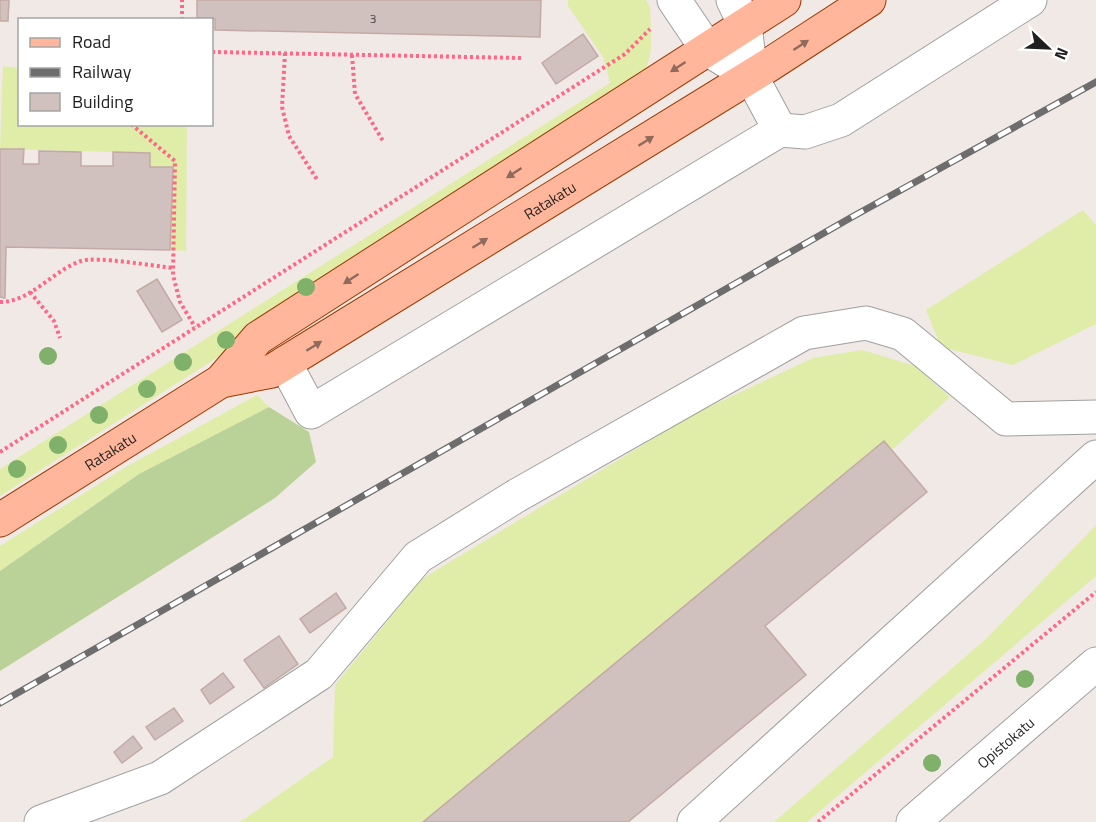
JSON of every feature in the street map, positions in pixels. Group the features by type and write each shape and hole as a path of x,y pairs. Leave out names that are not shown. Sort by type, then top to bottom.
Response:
{"main road":[{"name":"Ratakatu","path":"0,520 221,381 258,338 707,49 739,12 784,0"},
{"name":"Ratakatu","path":"221,381 272,371 751,76 869,0"}],"street":[{"path":"285,363 311,412 780,130 805,132 841,120 1030,0"},
{"path":"676,2 707,49 751,76"},
{"path":"739,12 751,76 780,130"},
{"path":"41,822 160,778 319,674 418,557 516,496 804,333 866,323 903,334 940,362 1006,419 1096,417"},
{"path":"694,822 1096,457"},
{"name":"Opistokatu","path":"930,817 1096,664"}],"path":[{"path":"182,0 182,18"},
{"path":"0,452 625,54 676,2"},
{"path":"213,52 521,58"},
{"path":"285,53 282,106 289,136 318,181"},
{"path":"352,55 355,94 383,141"},
{"path":"133,126 175,161 173,268 180,302 195,327"},
{"path":"0,302 9,302 30,292 64,269 84,260 173,268"},
{"path":"30,292 54,321 60,338"},
{"path":"818,822 1096,592"}],"green space":[{"path":"568,0 646,0 650,7 651,50 649,59 640,77 619,101 0,496 0,469 610,83 603,57 568,6"},
{"path":"3,66 18,68 18,126 187,126 186,251 170,250 173,167 150,167 150,153 0,149"},
{"path":"1083,210 1096,225 1096,324 1013,365 941,347 926,310"},
{"path":"862,350 915,366 950,397 892,450 884,441 423,822 240,822 333,757 335,685 422,579 694,414 813,358"},
{"path":"257,395 269,407 139,474 0,571 0,546 124,468"},
{"path":"269,407 309,432 316,462 275,498 0,671 0,571 139,474"},
{"path":"1096,525 1096,576 807,822 774,822 987,638"}],"building":[{"path":"0,0 9,0 8,21 0,21"},
{"path":"197,0 541,0 540,37 215,30 215,19 197,18"},
{"path":"583,34 598,56 556,84 542,63"},
{"path":"0,149 24,149 23,164 39,164 39,151 81,152 81,166 113,166 113,152 150,153 150,167 173,167 170,250 6,247 5,298 0,297"},
{"path":"157,279 182,320 162,332 137,291"},
{"path":"884,441 927,492 765,626 806,675 628,822 423,822"},
{"path":"336,593 346,608 310,633 300,619"},
{"path":"279,636 298,664 264,688 244,660"},
{"path":"223,673 234,687 210,704 201,690"},
{"path":"174,708 183,721 155,740 146,727"},
{"path":"133,736 142,748 122,763 114,752"}],"railway":[{"path":"0,703 852,217 1096,82"}]}
